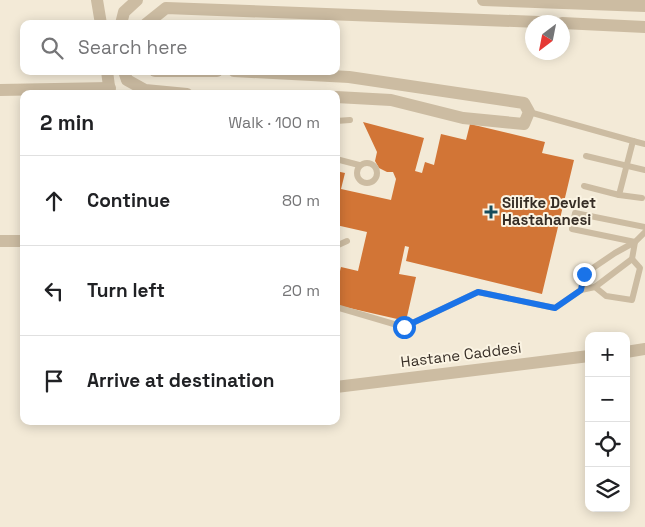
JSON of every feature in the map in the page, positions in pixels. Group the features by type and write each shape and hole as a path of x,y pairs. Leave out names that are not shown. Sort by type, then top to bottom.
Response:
{"street":[{"path":"97,0 100,20"},
{"path":"122,20 124,12 137,0"},
{"path":"483,0 645,6"},
{"path":"151,20 166,8 525,21"},
{"path":"570,23 645,26"},
{"path":"108,75 110,90"},
{"path":"125,75 127,80 145,90"},
{"path":"311,75 349,77 524,103 529,112 524,124 463,118 391,100 340,97"},
{"path":"0,90 20,90"},
{"path":"0,241 20,241"},
{"path":"630,351 645,349"},
{"name":"Hastane Caddesi","path":"340,387 585,356"}],"lane":[{"path":"529,112 645,144"},
{"path":"340,121 350,120"},
{"path":"619,195 633,141"},
{"path":"586,156 645,170"},
{"path":"340,160 359,165"},
{"path":"584,186 619,195 642,198"},
{"path":"635,242 572,229 575,213 645,227"},
{"path":"581,290 584,274 614,253 635,242 645,232"},
{"path":"340,244 347,241"},
{"path":"340,308 404,327 478,292 555,308 581,290 595,286 632,259 635,242"},
{"path":"595,286 606,296 632,300 640,268 632,259"}],"building":[{"path":"363,122 424,138 415,171 422,173 425,162 434,165 441,134 466,140 470,124 545,142 542,153 574,160 542,294 406,261 409,247 405,246 399,274 416,277 406,321 340,306 341,267 358,271 367,232 340,226 340,172 345,173 341,189 391,200 396,179 393,172 387,172 379,168 375,161 377,152"}],"place":[{"name":"Silifke Devlet Hastahanesi","path":"491,212"}],"route":[{"path":"404,327 478,292 555,308 581,290 584,274"}]}
